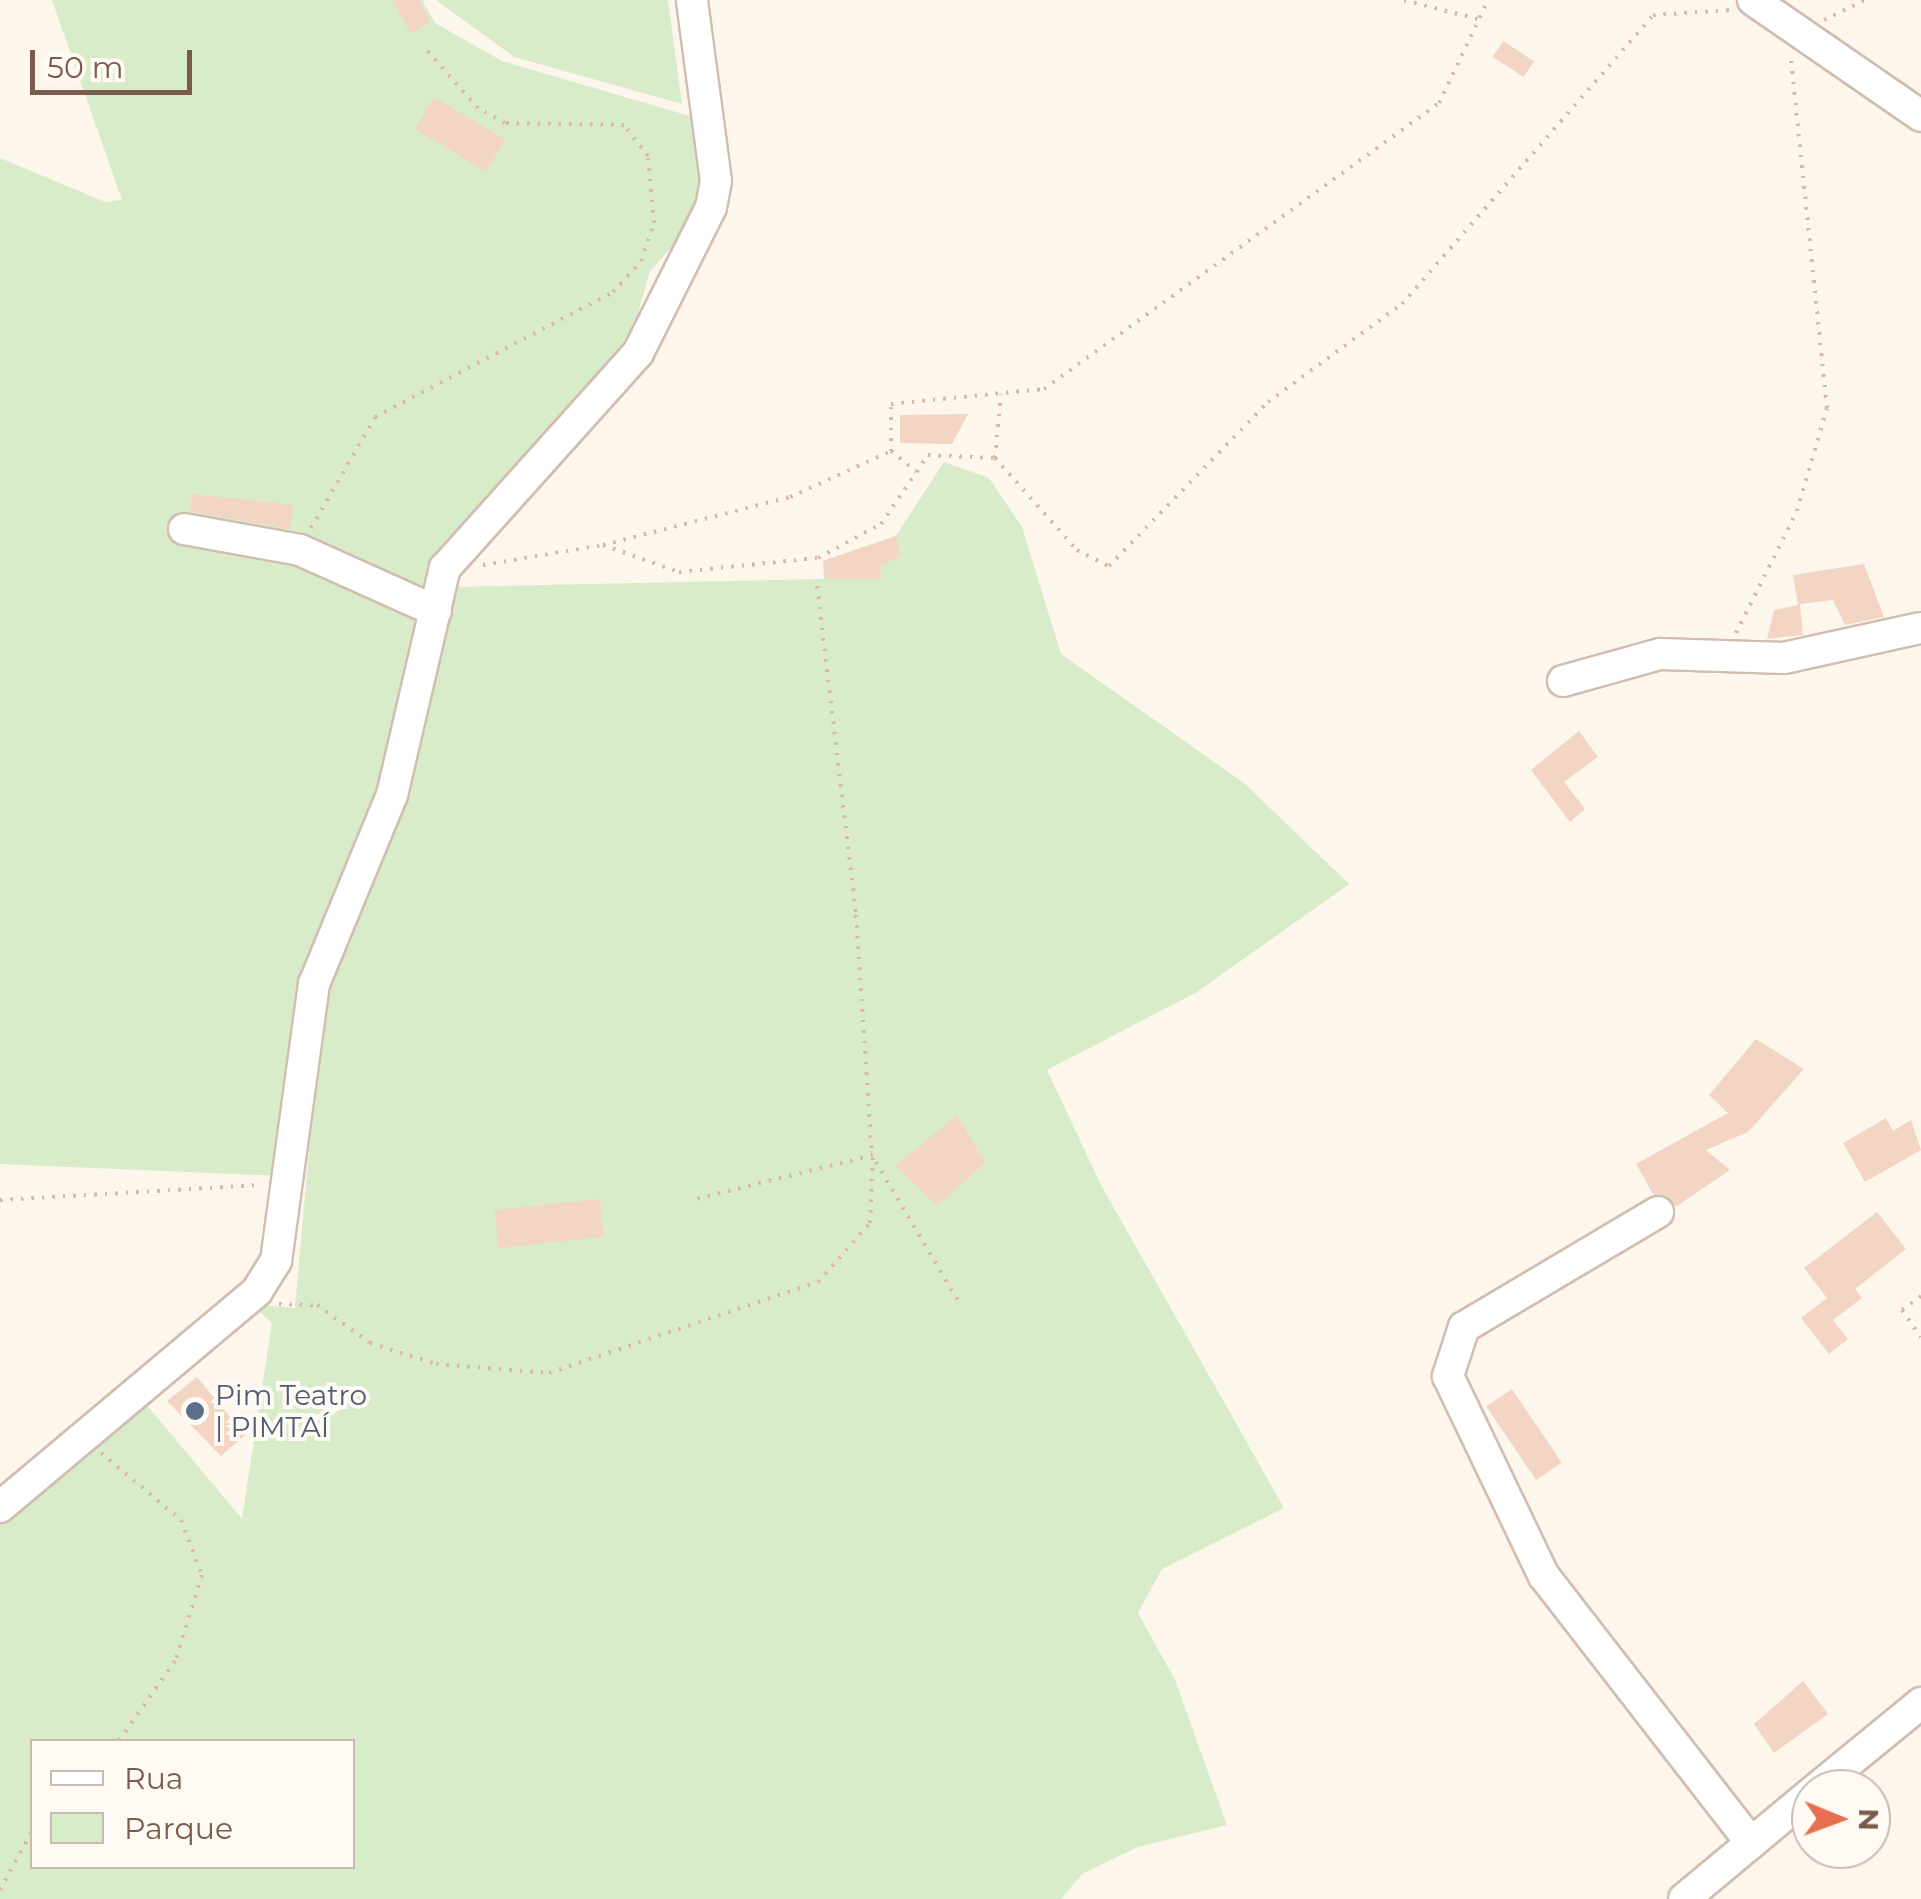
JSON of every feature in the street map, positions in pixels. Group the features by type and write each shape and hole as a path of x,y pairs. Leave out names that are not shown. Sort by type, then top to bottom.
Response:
{"street":[{"path":"0,1507 245,1302 276,1261 291,1187 314,984 379,835 445,568 638,353 711,206 716,181 692,0"},
{"path":"1758,3 1921,116"},
{"path":"184,528 300,550 436,611"},
{"path":"1563,681 1660,654 1784,658 1921,628"},
{"path":"1658,1212 1464,1327 1448,1376 1544,1576 1752,1842"},
{"path":"1841,1769 1921,1703"},
{"path":"1684,1899 1791,1810"}],"path":[{"path":"1404,0 1484,21"},
{"path":"890,451 891,404 1044,389 1440,103 1484,21 1488,0"},
{"path":"1731,656 1802,496 1827,408 1790,51 1805,32 1864,0"},
{"path":"603,546 679,572 818,558 881,524 928,456 995,458 1078,550 1109,566 1268,402 1402,304 1653,15 1758,3"},
{"path":"300,550 375,417 613,292 641,261 654,223 648,156 624,125 505,123 478,108 424,47"},
{"path":"995,458 1001,394"},
{"path":"445,568 603,546 790,497 890,451"},
{"path":"890,451 917,472"},
{"path":"245,1302 317,1305 370,1342 436,1364 549,1373 818,1282 870,1223 872,1155 856,915 817,586"},
{"path":"692,1200 872,1155"},
{"path":"872,1155 960,1304"},
{"path":"0,1200 220,1182 291,1187"},
{"path":"1921,1296 1902,1310 1921,1336"},
{"path":"82,1438 181,1520 201,1561 176,1661 120,1739"},
{"path":"0,1890 30,1834"}],"green space":[{"path":"52,0 422,0 435,23 502,61 700,119 704,178 682,236 650,271 627,351 422,613 282,1176 0,1164 0,158 105,202 122,200"},
{"path":"436,0 668,0 682,104 514,57"},
{"path":"944,462 989,478 1022,527 1061,654 1244,783 1349,884 1197,992 1047,1070 1101,1185 1284,1508 1162,1569 1138,1613 1175,1680 1227,1825 1138,1847 1082,1874 1061,1899 0,1899 0,1520 262,1305 295,1308 322,1003 451,587 824,579 823,561 896,536","holes":["258,1310 272,1323 242,1519 146,1404"]}],"building":[{"path":"393,0 419,0 431,22 410,33"},
{"path":"1503,41 1534,61 1524,77 1493,57"},
{"path":"434,97 505,140 486,171 415,129"},
{"path":"968,414 952,444 900,443 900,415"},
{"path":"192,494 293,505 290,529 190,511"},
{"path":"896,536 901,557 880,565 881,579 825,579 823,561"},
{"path":"1864,564 1884,617 1845,625 1833,600 1800,604 1803,635 1767,639 1774,610 1798,605 1793,575"},
{"path":"1579,731 1598,757 1564,782 1585,809 1570,822 1531,770"},
{"path":"1756,1039 1804,1069 1748,1132 1706,1150 1730,1170 1677,1206 1653,1194 1636,1164 1728,1113 1709,1095"},
{"path":"957,1115 985,1163 937,1206 895,1166"},
{"path":"1886,1118 1893,1131 1911,1120 1921,1150 1865,1182 1843,1143"},
{"path":"600,1199 604,1237 499,1248 495,1210"},
{"path":"1877,1212 1906,1249 1855,1289 1862,1298 1833,1320 1848,1339 1829,1354 1801,1318 1827,1298 1804,1268"},
{"path":"197,1377 245,1435 221,1456 167,1401"},
{"path":"1512,1389 1562,1463 1536,1480 1486,1406"},
{"path":"1803,1681 1828,1714 1774,1753 1754,1724"}],"place":[{"name":"Pim Teatro | PIMTAÍ","path":"195,1411"}]}
